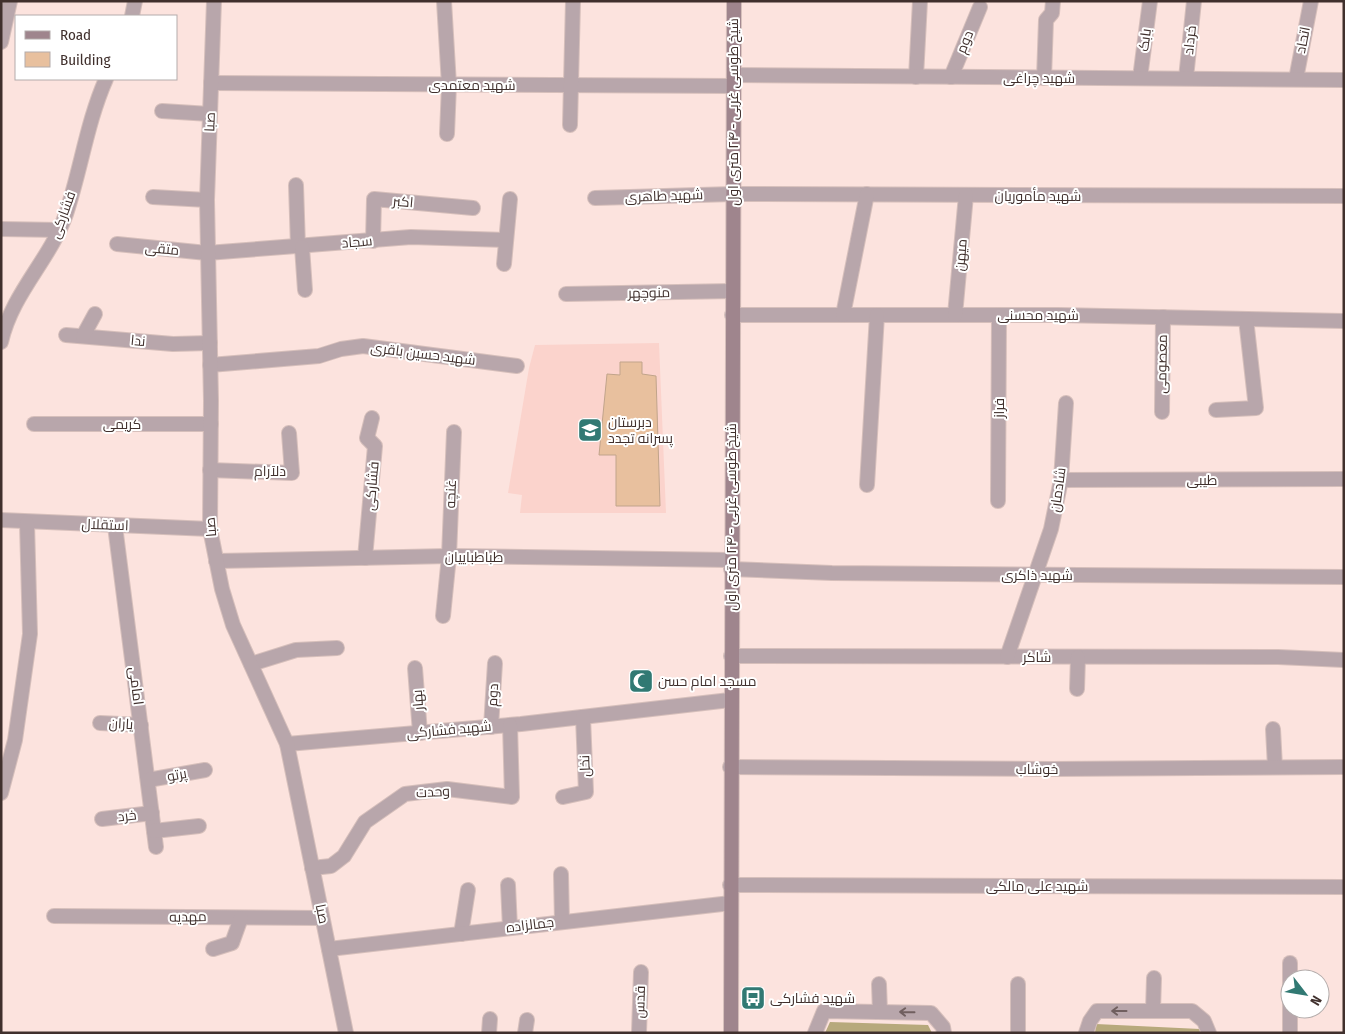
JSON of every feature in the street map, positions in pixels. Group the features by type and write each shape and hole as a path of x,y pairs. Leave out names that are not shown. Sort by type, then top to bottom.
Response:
{"main road":[{"name":"شیخ طوسی غربی - ۲۴ متری اول","path":"731,1033 730,700 734,1"}],"street":[{"path":"1,42 10,1"},
{"path":"132,15 135,1"},
{"name":"صبا","path":"214,1 207,200 211,424 210,529 216,561 233,625 287,744 346,1033"},
{"path":"444,1 449,85 447,134"},
{"path":"570,125 573,1"},
{"path":"916,77 920,1"},
{"path":"1044,78 1046,20 1052,13 1053,1"},
{"name":"بابک","path":"1140,78 1150,1"},
{"name":"خرداد","path":"1186,78 1194,1"},
{"name":"اتحاد","path":"1296,79 1311,1"},
{"name":"دوم","path":"951,77 980,7"},
{"name":"شهید چراغی","path":"734,81 916,77 1344,80"},
{"name":"فشارکی","path":"1,342 4,327 19,294 48,253 66,214 97,99 106,80"},
{"name":"شهید معتمدی","path":"211,83 572,86 734,81"},
{"path":"162,111 210,114"},
{"path":"296,185 305,290"},
{"name":"شهید مأموریان","path":"733,194 1344,196"},
{"name":"شهید طاهری","path":"595,198 733,194"},
{"path":"843,315 866,194"},
{"name":"میهن","path":"955,315 966,195"},
{"path":"153,197 207,200"},
{"name":"اکبر","path":"373,241 374,199 473,208"},
{"path":"504,264 510,199"},
{"path":"1,229 59,230"},
{"name":"سجاد","path":"207,253 411,237 506,240"},
{"name":"متقی","path":"118,244 207,253"},
{"name":"منوچهر","path":"566,294 732,291"},
{"path":"83,336 95,314"},
{"name":"شهید محسنی","path":"732,315 999,315 1344,321"},
{"path":"867,485 877,315"},
{"name":"فراز","path":"998,501 999,315"},
{"name":"معصومی","path":"1162,412 1163,317"},
{"path":"1216,410 1256,408 1246,319"},
{"name":"ندا","path":"66,335 173,344 210,344"},
{"name":"شهید حسین باقری","path":"210,366 319,356 363,346 517,366"},
{"name":"شادمان","path":"1007,657 1037,575 1051,530 1060,480 1066,403"},
{"name":"فشارکی","path":"365,558 375,446 367,438 372,418"},
{"name":"کریمی","path":"34,424 211,424"},
{"name":"غنچه","path":"443,616 449,556 454,432"},
{"name":"دلآرام","path":"210,470 292,473 289,434"},
{"name":"طیبی","path":"1060,480 1344,479"},
{"name":"استقلال","path":"1,520 27,523 210,529"},
{"path":"1,793 15,740 30,634 27,523"},
{"name":"امامی","path":"116,526 156,846"},
{"name":"طباطباییان","path":"216,561 449,556 731,564"},
{"name":"شهید ذاکری","path":"731,564 832,573 1344,577"},
{"path":"252,664 296,650 336,648"},
{"name":"شاکر","path":"731,656 1344,660"},
{"path":"1077,689 1078,657"},
{"name":"دوم","path":"492,727 495,663"},
{"name":"بهار","path":"415,668 420,733"},
{"name":"شهید فشارکی","path":"287,744 492,727 730,700"},
{"name":"نخل","path":"563,797 586,792 584,717"},
{"name":"یاران","path":"100,723 141,725"},
{"name":"وحدت","path":"312,868 331,866 344,856 366,822 405,794 447,789 512,797 510,725"},
{"path":"1273,729 1275,767"},
{"name":"خوشاب","path":"730,767 1031,769 1344,766"},
{"name":"پرتو","path":"148,780 205,770"},
{"name":"خرد","path":"102,819 152,813"},
{"path":"154,831 198,826"},
{"path":"561,874 562,922"},
{"path":"508,885 510,928"},
{"name":"شهید علی مالکی","path":"730,885 1344,887"},
{"path":"461,934 468,890"},
{"name":"جمالزاده","path":"329,949 731,903"},
{"name":"مهدیه","path":"54,916 322,918"},
{"path":"213,949 232,942 241,918"},
{"path":"1290,964 1290,1033"},
{"name":"قدس","path":"639,1033 641,972"},
{"path":"1153,1011 1154,978"},
{"path":"879,984 880,1012"},
{"path":"1018,984 1018,1033"},
{"path":"815,1033 824,1010 931,1013 943,1028 944,1033"},
{"path":"1086,1033 1090,1021 1097,1011 1192,1011 1204,1021 1209,1033"}],"shaded area":[{"name":"دبرستان پسرانه تجدد","path":"659,343 666,513 520,513 522,495 508,493 529,368 535,345"},
{"path":"830,1022 928,1025 932,1033 825,1033"},
{"path":"1096,1024 1200,1029 1200,1033 1095,1033"}],"building":[{"path":"620,362 642,362 642,374 656,376 660,506 616,506 616,455 599,455 607,374 620,375"}],"place":[{"name":"دبرستان پسرانه تجدد","path":"590,430"},
{"name":"مسجد امام حسن","path":"641,681"},
{"name":"شهید فشارکی","path":"753,998"}]}
